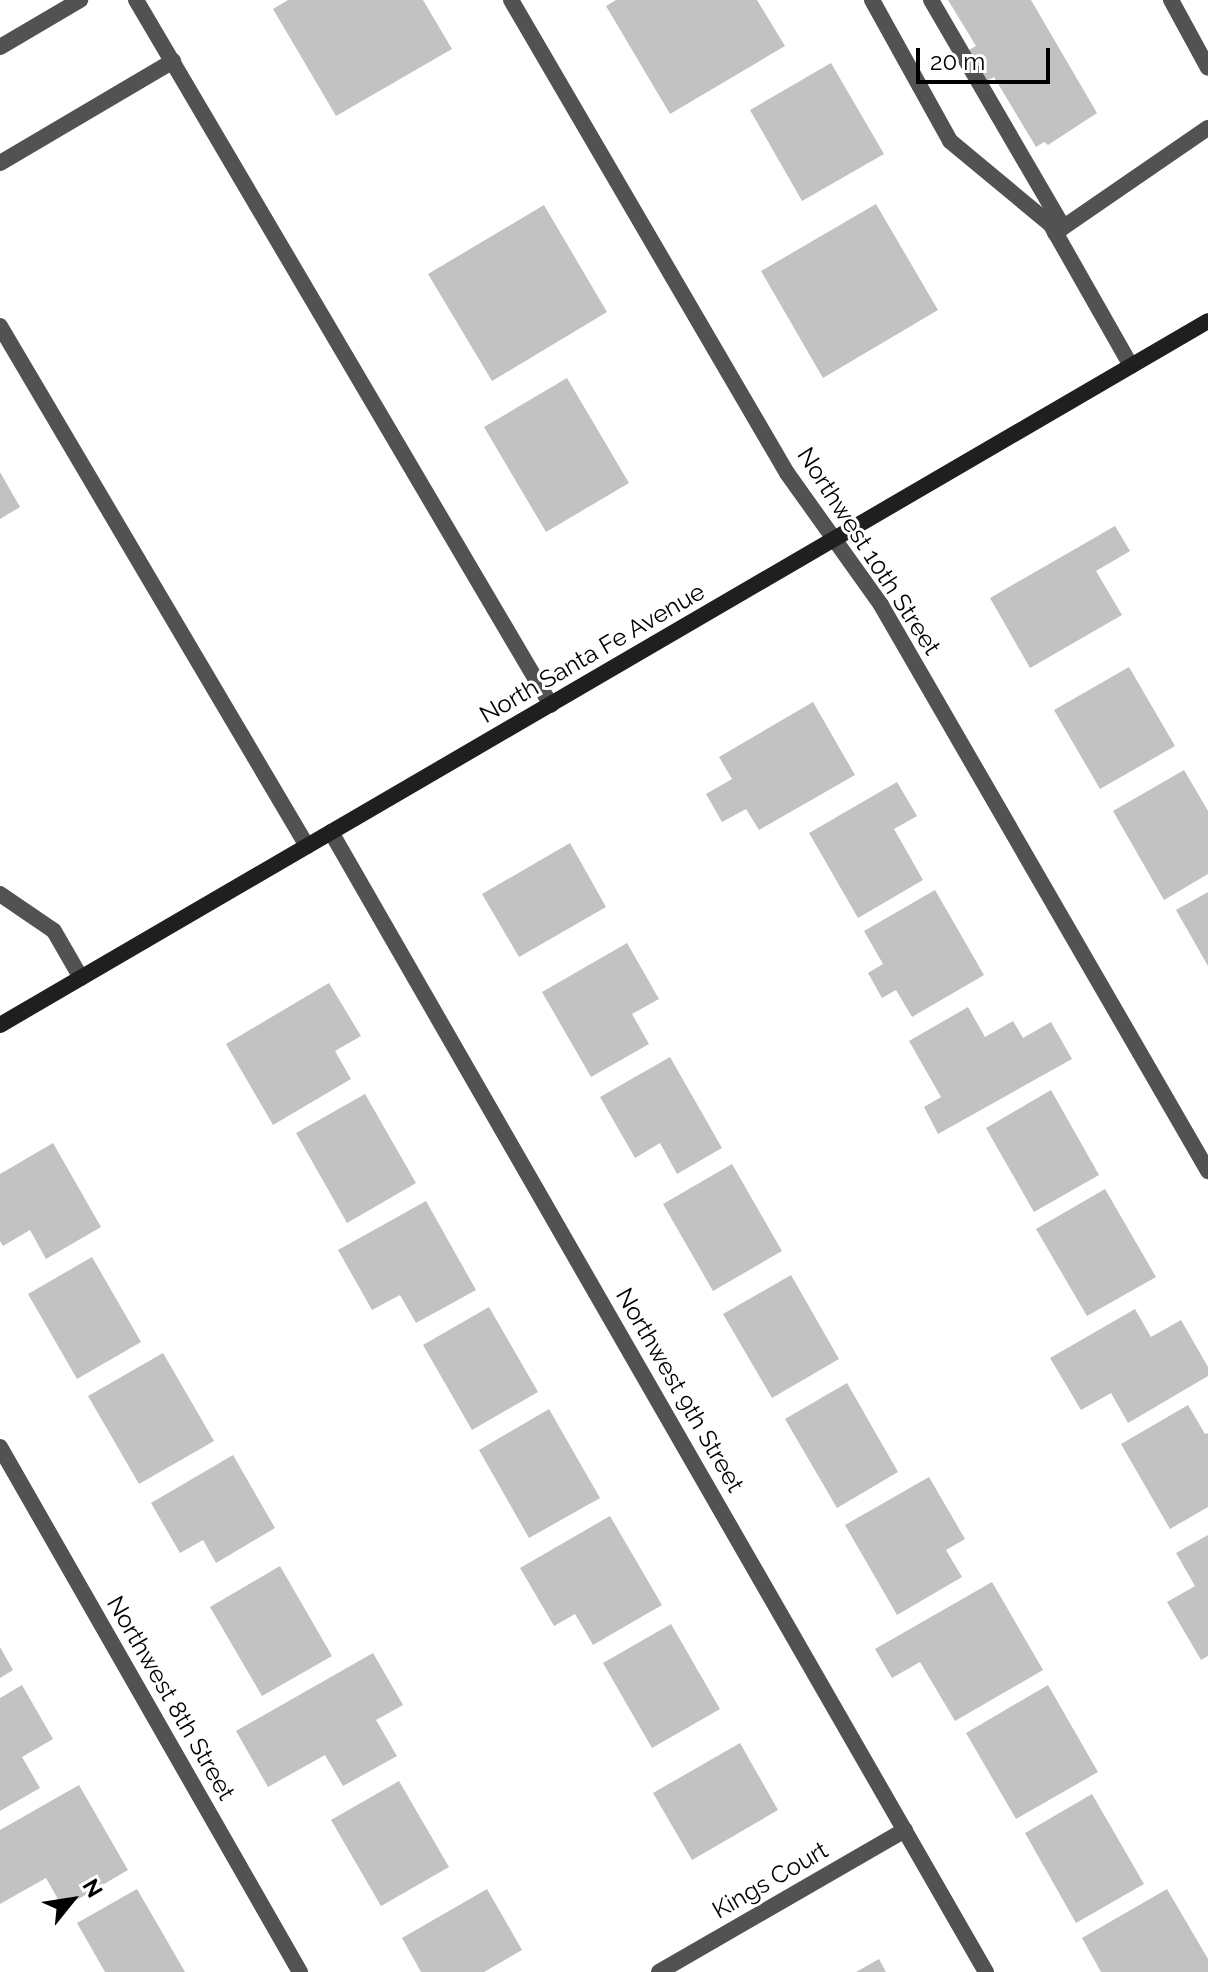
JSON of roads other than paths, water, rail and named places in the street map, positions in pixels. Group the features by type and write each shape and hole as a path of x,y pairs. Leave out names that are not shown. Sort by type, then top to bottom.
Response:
{"main road":[{"name":"North Santa Fe Avenue","path":"0,1025 1208,321"}],"street":[{"path":"0,47 80,0"},
{"path":"136,0 551,705"},
{"name":"Northwest 10th Street","path":"511,0 787,473 881,605 1208,1171"},
{"path":"872,0 950,141 1059,230"},
{"path":"931,0 1131,366"},
{"path":"1171,0 1208,68"},
{"path":"0,163 173,61"},
{"path":"1059,230 1208,128"},
{"path":"0,326 307,846"},
{"name":"Northwest 9th Street","path":"331,832 986,1972"},
{"path":"0,894 54,931 81,978"},
{"name":"Northwest 8th Street","path":"0,1447 300,1972"},
{"name":"Kings Court","path":"659,1972 905,1830"}]}
